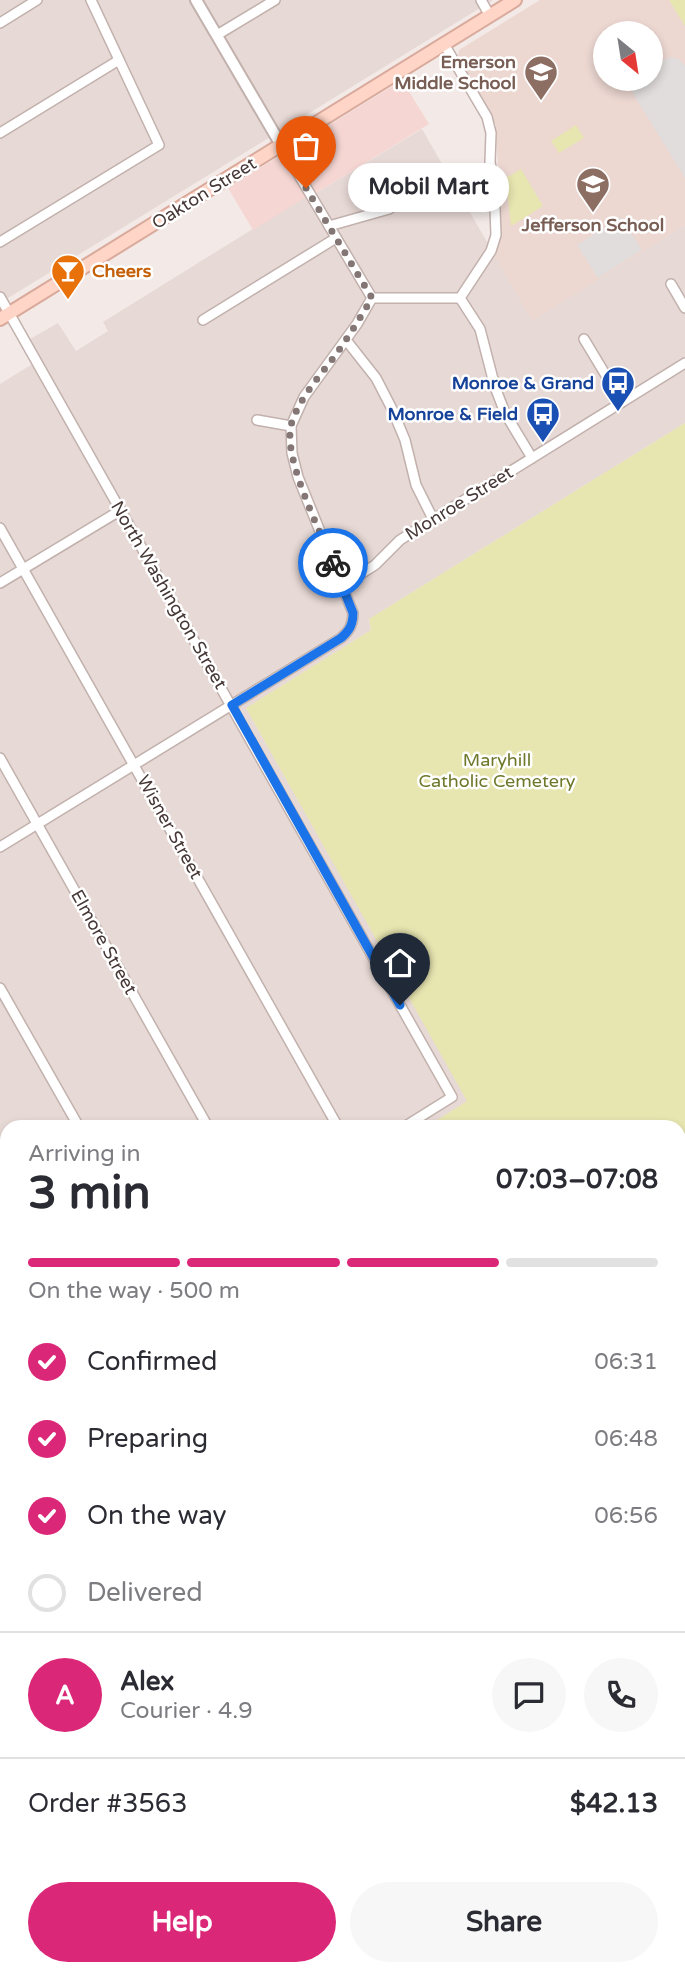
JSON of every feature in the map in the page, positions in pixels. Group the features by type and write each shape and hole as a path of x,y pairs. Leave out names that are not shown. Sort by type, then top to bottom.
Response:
{"main road":[{"name":"Oakton Street","path":"5,316 515,0"}],"street":[{"path":"0,23 37,0"},
{"path":"0,242 159,145 90,0"},
{"path":"196,0 372,298"},
{"path":"217,35 275,0"},
{"path":"481,0 490,16"},
{"path":"444,44 490,125 495,243 460,298"},
{"path":"0,133 119,60"},
{"path":"329,226 389,209 402,201"},
{"path":"203,320 336,238"},
{"path":"671,285 685,308"},
{"name":"North Washington Street","path":"0,297 5,316 121,510 452,1097 415,1120"},
{"path":"372,298 460,298"},
{"path":"0,847 348,632 353,613 298,477 292,453 291,426 304,397 346,340 372,298"},
{"path":"460,298 480,329 495,387 505,413 532,458"},
{"path":"584,339 622,402"},
{"path":"346,340 376,378 389,401 405,440 418,493 433,519"},
{"name":"Monroe Street","path":"342,586 375,565 400,540 685,363"},
{"path":"257,420 291,426"},
{"path":"0,583 121,510"},
{"name":"Wisner Street","path":"0,528 334,1120"},
{"name":"Elmore Street","path":"0,758 204,1120"},
{"path":"0,988 75,1120"}],"shaded area":[{"path":"0,0 493,0 0,303"},
{"path":"540,0 685,0 685,225 532,321 495,256 501,237 496,125 458,56 459,50"},
{"path":"670,57 679,59 685,66 685,178 632,91 663,91 663,61"},
{"path":"402,80 429,124 253,230 228,188"},
{"path":"422,129 532,320 685,225 685,423 369,619 371,630 246,708 468,1101 437,1120 0,1120 0,384 34,363 23,343 58,323 76,351 108,331 103,322 309,194 311,196"},
{"path":"621,217 642,250 598,278 577,245"}],"green space":[{"path":"669,0 685,0 685,26"},
{"path":"576,125 584,138 559,153 551,141"},
{"path":"521,169 543,206 511,226 506,178"},
{"name":"Maryhill Catholic Cemetery","path":"685,423 685,1120 437,1120 467,1101 246,708 371,630 369,619"}],"way so far":[{"path":"306,188 372,298 357,324 304,397 291,426 294,464 333,563"}],"place":[{"name":"Emerson Middle School","path":"541,102"},
{"name":"Mobil Mart","path":"306,188"},
{"name":"Jefferson School","path":"593,214"},
{"name":"Cheers","path":"68,301"},
{"name":"Monroe & Grand","path":"618,413"},
{"name":"Monroe & Field","path":"543,444"}],"route":[{"path":"333,563 353,613 348,632 232,705 400,1005"}]}
